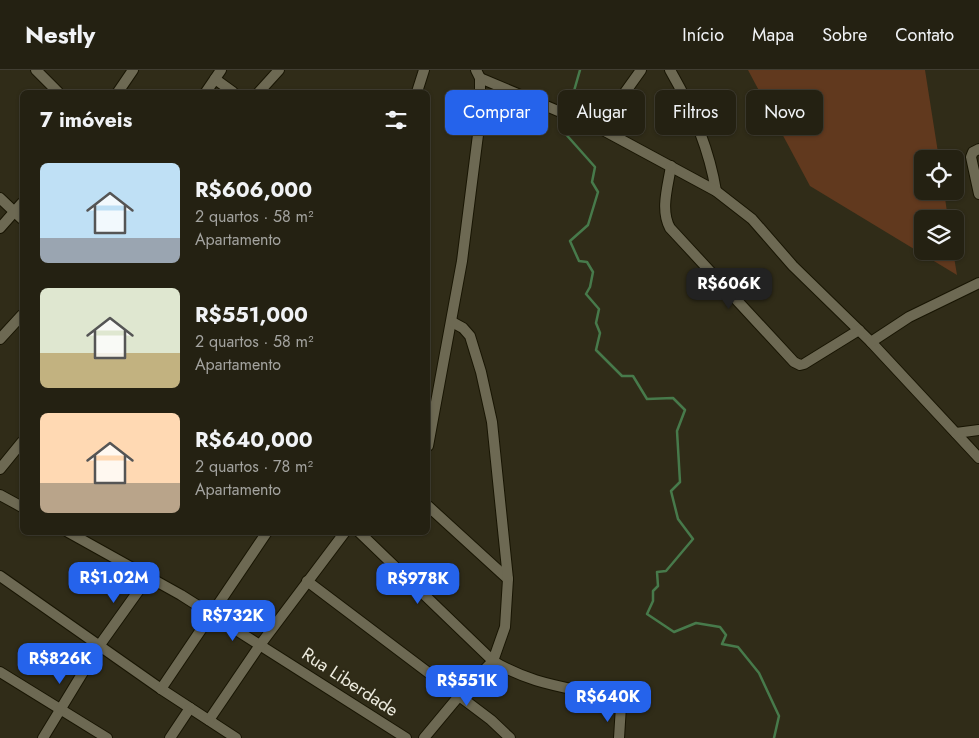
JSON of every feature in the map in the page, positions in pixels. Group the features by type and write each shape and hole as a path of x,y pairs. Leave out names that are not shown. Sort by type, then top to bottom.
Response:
{"street":[{"path":"36,70 56,90"},
{"path":"119,90 133,70"},
{"path":"207,90 221,70"},
{"path":"262,90 279,70"},
{"path":"418,90 424,70"},
{"path":"627,90 641,70"},
{"path":"670,70 702,135 712,168 716,191"},
{"path":"478,74 558,110"},
{"path":"430,436 462,261 481,97 478,74"},
{"path":"215,79 230,90"},
{"path":"612,135 716,191 752,219 810,283 860,330 979,458"},
{"path":"979,149 973,152 971,158 979,194"},
{"path":"671,166 665,216 670,228 794,362 800,365 804,364 860,330"},
{"path":"0,198 20,217"},
{"path":"0,228 20,205"},
{"path":"871,342 909,317 979,283"},
{"path":"0,340 20,316"},
{"path":"424,738 459,696 493,661 505,628 508,579 488,398 470,336 463,328 452,322"},
{"path":"956,433 979,430"},
{"path":"0,468 20,444"},
{"path":"0,495 20,506"},
{"path":"430,508 508,579"},
{"name":"Rua Liberdade","path":"74,535 149,576 212,614 406,738"},
{"path":"161,689 265,535"},
{"path":"209,720 260,645 343,535"},
{"path":"362,535 493,661 528,679 616,699 621,706 618,738"},
{"path":"0,576 161,689 236,738"},
{"path":"43,738 99,646 149,576"},
{"path":"307,581 491,720 510,738"},
{"path":"0,672 107,738"},
{"path":"170,738 190,708"}],"shaded area":[{"path":"748,70 925,70 938,150 914,150 914,200 945,200 947,210 914,210 914,249 810,186 783,135 823,135 823,90 759,90"},
{"path":"932,260 954,260 957,275"}],"waterway":[{"path":"574,90 580,70"},
{"path":"567,135 595,167 592,182 598,192 588,225 570,241 579,261 587,262 593,272 590,287 586,294 599,309 596,323 600,333 596,350 622,376 633,376 647,399 673,398 685,410 677,431 680,482 671,491 678,519 693,539 666,571 657,572 658,586 653,591 653,601 647,614 674,632 696,623 720,627 726,635 722,644 738,647 759,673 779,716 774,738"}]}
